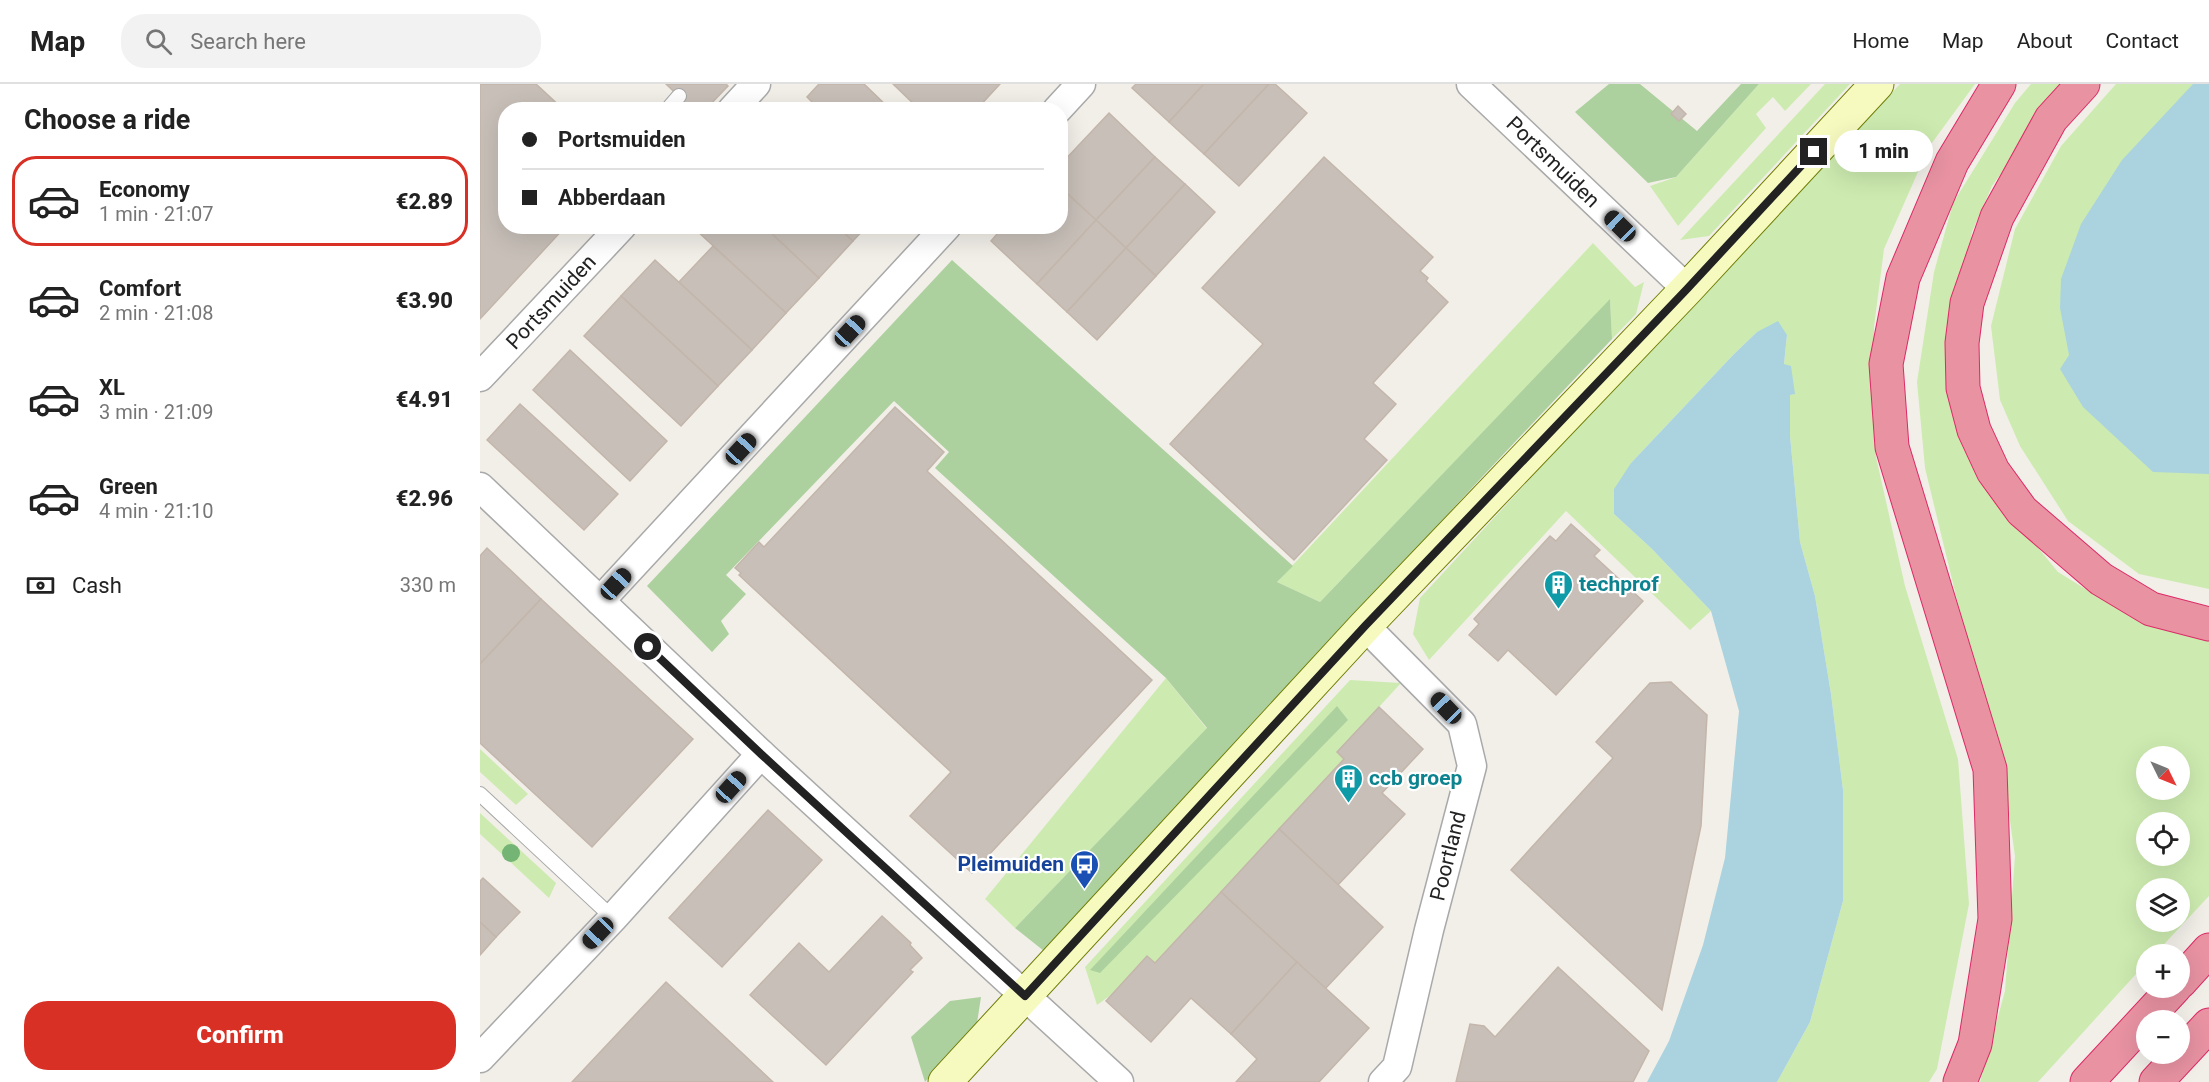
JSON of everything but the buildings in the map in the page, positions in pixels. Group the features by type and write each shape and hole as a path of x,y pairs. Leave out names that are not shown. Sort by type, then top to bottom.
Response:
{"highway":[{"path":"1960,1082 1975,1044 1995,919 1990,769 1892,447 1886,364 1903,278 1952,162 1999,84"},
{"path":"2083,84 2051,119 1997,218 1967,303 1962,343 1963,388 1974,430 1993,471 2022,511 2101,579 2151,609 2209,624"},
{"path":"2190,971 2209,950"},
{"path":"2087,1082 2165,998"},
{"path":"2156,1082 2209,1025"}],"main road":[{"path":"945,1082 1365,626 1687,289 1877,84"}],"street":[{"path":"739,102 756,84"},
{"path":"1064,102 1081,84"},
{"name":"Portsmuiden","path":"1471,84 1687,289"},
{"name":"Portsmuiden","path":"480,377 614,234"},
{"path":"600,601 940,234"},
{"path":"480,488 761,754 1119,1082"},
{"name":"Poortland","path":"1365,626 1462,724 1472,766 1432,919 1397,1067 1383,1082"},
{"path":"480,1058 613,918 761,754"}],"lane":[{"path":"674,102 679,96"},
{"path":"480,794 613,918"}],"green space":[{"path":"1609,84 1640,84 1697,131 1741,84 1759,84 1676,177 1648,183 1575,112"},
{"path":"1759,84 1811,84 1785,111 1773,97 1756,114 1766,128 1678,226 1650,186 1676,177"},
{"path":"1825,84 1850,84 1709,236 1680,240"},
{"path":"1900,84 1975,84 1929,147 1884,249 1874,327 1876,457 1905,586 1958,759 1969,904 1937,1069 1929,1082 1777,1082 1810,1022 1843,901 1843,790 1831,694 1815,596 1800,542 1790,436 1790,395 1794,394 1784,365 1787,335 1757,332 1734,354 1631,463 1614,514 1652,549 1711,611 1690,630 1566,511 1429,660 1413,634 1420,598 1734,258"},
{"path":"2031,84 2065,84 1992,186 1972,232 1951,359 2010,514 2058,572 2134,619 2209,639 2209,896 2190,916 2190,878 2136,878 2136,932 2175,932 2164,944 2136,944 2136,974 2038,1082 1980,1082 2005,991 2015,856 2000,751 1958,604 1925,468 1917,382 1934,272 1953,203 2015,103"},
{"path":"2116,84 2209,84 2209,589 2139,574 2068,521 2020,446 2000,400 1991,326 2015,229 2061,146"},
{"path":"1593,243 1635,287 1644,282 1636,314 1612,339 1610,300 1320,602 1277,582"},
{"path":"952,260 1293,566 1277,582 1320,602 1610,299 1612,339 1044,951 1015,928 1207,728 1166,678 935,468 949,452 894,401 726,575 746,594 721,621 729,634 712,652 647,586"},
{"path":"1166,678 1207,729 1015,928 985,899"},
{"path":"1350,680 1401,683 1379,707 1344,759 1155,963 1097,1005 1085,967"},
{"path":"1337,706 1348,720 1100,973 1090,970"},
{"path":"480,749 528,794 516,805 480,772"},
{"path":"480,813 556,883 549,898 480,834"},
{"path":"981,997 977,1023 925,1082 911,1037 950,1001"}],"water":[{"path":"2193,84 2209,84 2209,474 2153,472 2083,407 2060,369 2069,355 2060,308 2061,279 2081,224 2122,160"},
{"path":"1778,321 1787,335 1784,364 1791,366 1795,394 1790,395 1790,436 1800,542 1815,596 1831,694 1843,790 1843,901 1810,1022 1777,1082 1647,1082 1669,1041 1703,945 1725,858 1739,711 1711,611 1652,549 1614,514 1614,489 1631,463 1734,354 1757,332"}],"place":[{"name":"techprof","path":"1558,610"},
{"name":"ccb groep","path":"1348,804"},
{"name":"Pleimuiden","path":"1085,890"}],"route":[{"path":"648,647 1025,996 1365,626 1687,289 1814,152"}]}
